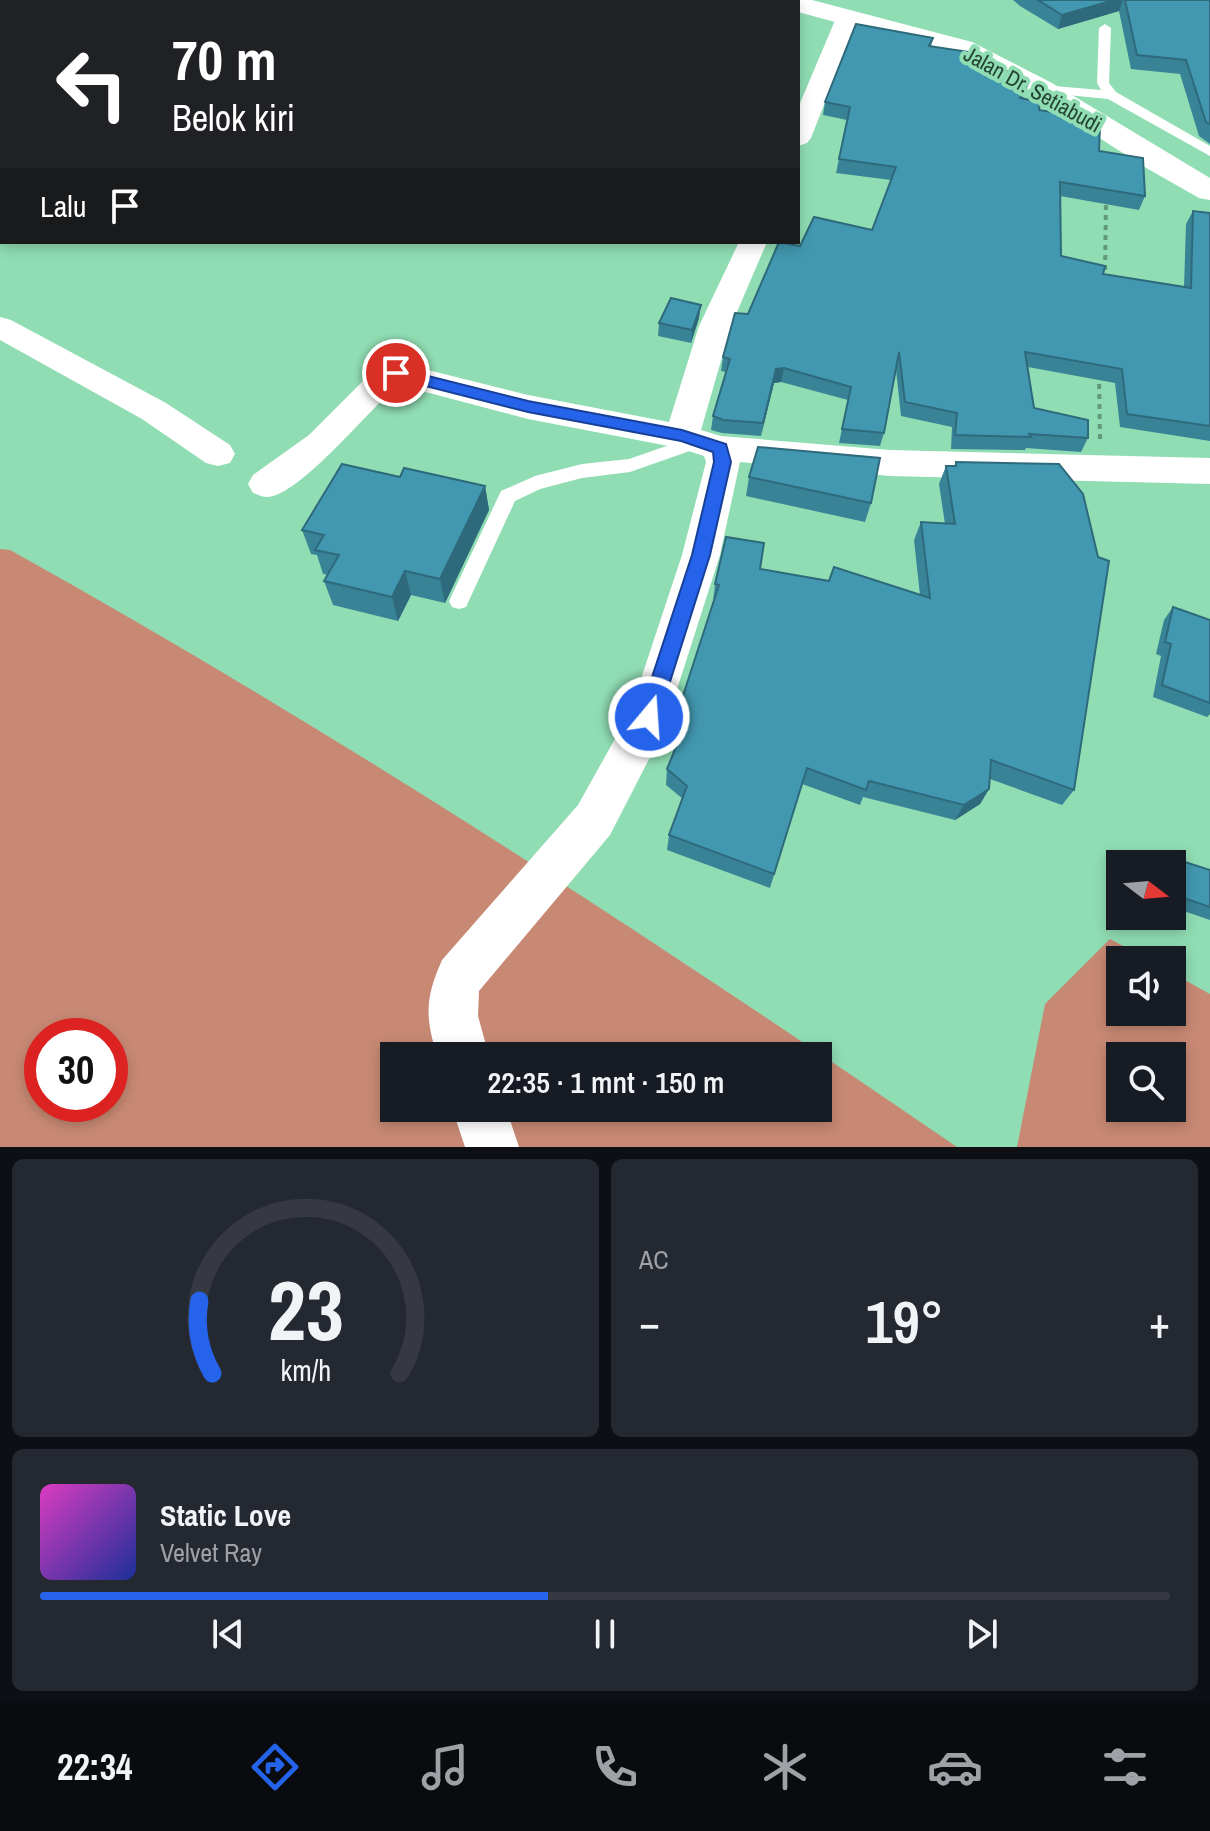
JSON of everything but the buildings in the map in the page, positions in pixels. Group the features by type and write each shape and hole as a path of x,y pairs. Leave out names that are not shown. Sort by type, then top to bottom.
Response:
{"main road":[{"name":"Jalan Dr. Setiabudi","path":"800,4 845,12 963,48 1042,89 1159,163 1210,191"}],"street":[{"path":"800,133 845,12"},
{"path":"700,442 715,326 752,244"},
{"path":"0,327 154,411 218,454"},
{"path":"266,484 321,444 390,374 405,375 528,407 700,442 890,463 1210,471"},
{"path":"458,1042 450,1017 452,992 459,977 594,820 649,717 701,555 723,462 700,442"},
{"path":"484,1122 492,1147"}],"lane":[{"path":"1105,28 1103,83 1111,95"},
{"path":"1042,89 1111,95 1210,152"},
{"path":"1078,111 1111,95"},
{"path":"459,601 508,496 535,483 582,471 630,465 700,442"}],"path":[{"path":"1105,290 1106,193"},
{"path":"1099,364 1100,469"}],"shaded area":[{"path":"0,549 10,550 132,619 372,763 608,913 802,1042 380,1042 380,1122 832,1122 832,1062 957,1147 0,1147"},
{"path":"1110,939 1123,946 1106,946 1106,1026 1186,1026 1186,981 1210,994 1210,1147 1017,1147 1045,1004"}],"route":[{"path":"396,373 480,396 682,436 720,448 723,462 701,555 649,717"}]}
